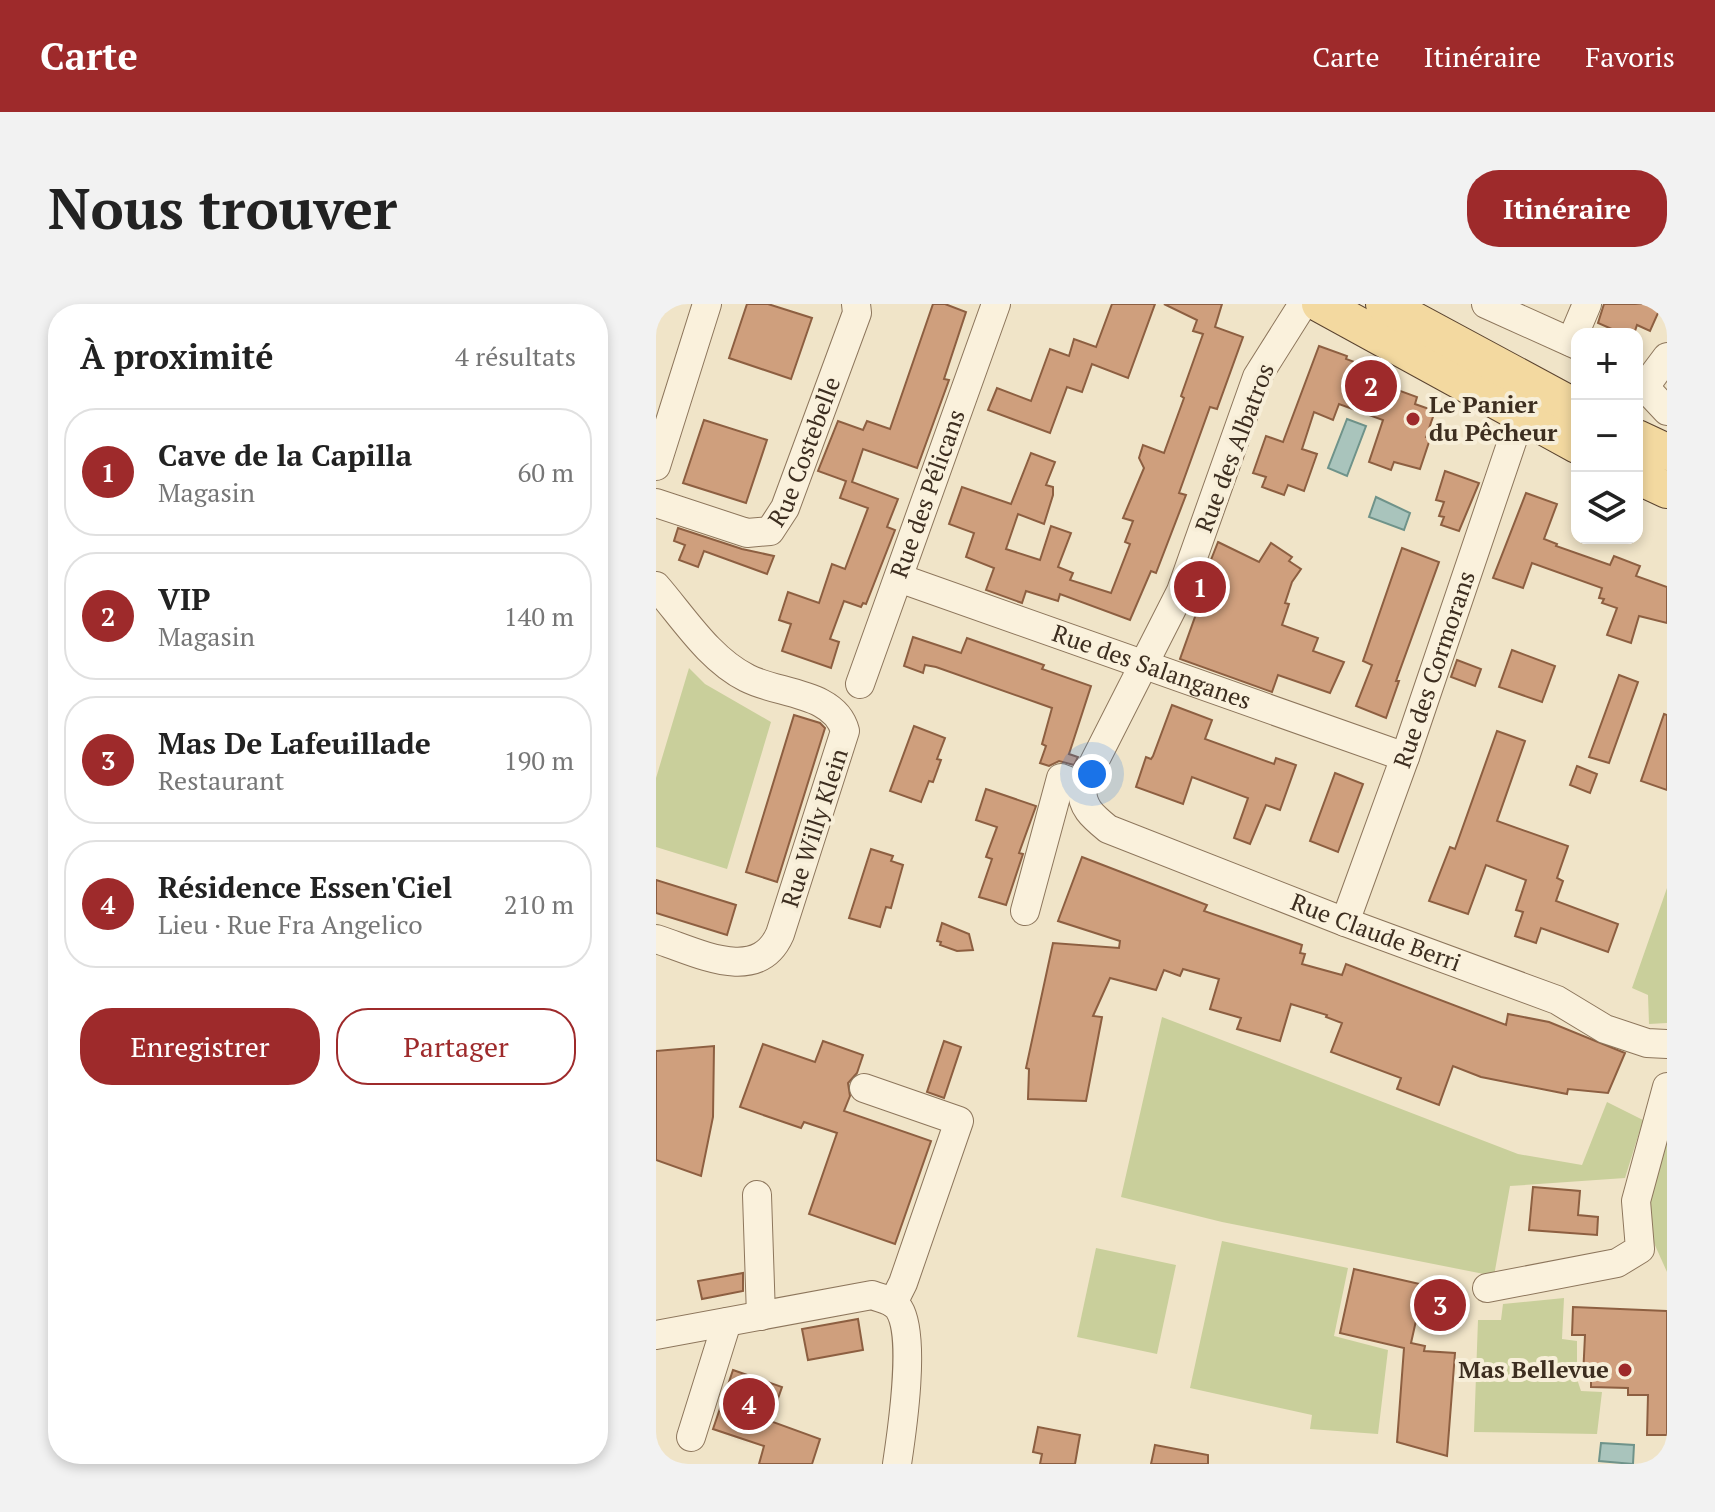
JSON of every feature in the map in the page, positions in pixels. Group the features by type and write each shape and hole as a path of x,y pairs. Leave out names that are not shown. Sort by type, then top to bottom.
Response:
{"main road":[{"path":"1320,304 1571,442"},
{"path":"1384,304 1571,405"},
{"path":"1643,441 1667,452"},
{"path":"1643,479 1667,490"}],"street":[{"path":"656,466 707,304"},
{"name":"Rue Costebelle","path":"656,503 747,533 770,531 785,508 857,313 856,304"},
{"name":"Rue des Pélicans","path":"860,684 996,304"},
{"name":"Rue des Albatros","path":"1085,799 1144,664 1181,591 1257,377 1303,304"},
{"path":"1579,328 1587,304"},
{"path":"1501,307 1571,342"},
{"path":"1652,374 1667,411"},
{"name":"Rue des Cormorans","path":"1345,922 1405,757 1521,415"},
{"name":"Rue des Salanganes","path":"899,578 1405,757"},
{"name":"Rue Willy Klein","path":"656,586 721,661 748,679 829,707 843,722 845,731 780,934 768,953 753,961 735,963 656,939"},
{"path":"1025,911 1061,778 1085,799"},
{"name":"Rue Claude Berri","path":"1085,799 1108,829 1345,922 1557,1000 1605,1029 1647,1043 1667,1044"},
{"path":"1487,1288 1617,1263 1640,1249 1636,1201 1667,1087"},
{"path":"864,1088 959,1121 897,1307 908,1337 897,1464"},
{"path":"757,1195 761,1316"},
{"path":"897,1307 918,1297 921,1290"},
{"path":"656,1335 872,1295 897,1307"},
{"path":"682,1434 718,1324"}],"green space":[{"path":"689,668 705,684 771,722 727,869 656,847 656,778"},
{"path":"1667,888 1667,1023 1649,1024 1648,995 1632,988"},
{"path":"1162,1017 1518,1154 1582,1165 1607,1102 1643,1120 1625,1178 1510,1186 1494,1276 1222,1222 1121,1197"},
{"path":"1667,1111 1667,1272 1645,1223"},
{"path":"1222,1241 1348,1268 1334,1336 1388,1350 1378,1434 1310,1429 1312,1415 1190,1388"},
{"path":"1096,1248 1176,1265 1157,1354 1077,1337"},
{"path":"1564,1298 1562,1339 1577,1341 1577,1379 1581,1391 1602,1392 1597,1434 1474,1432 1478,1320 1501,1320 1503,1304"}],"water":[{"path":"1347,419 1366,426 1347,476 1328,468"},
{"path":"1376,497 1410,513 1404,530 1369,517"},
{"path":"1601,1443 1634,1445 1633,1464 1599,1461"}],"building":[{"path":"747,304 768,304 812,318 791,379 729,358"},
{"path":"933,304 945,304 966,312 944,379 949,380 917,468 863,449 852,482 898,499 887,527 895,530 866,604 863,603 861,607 844,601 830,639 839,642 831,668 782,651 791,624 779,620 788,592 819,603 832,564 845,569 868,508 840,498 846,481 818,471 838,421 863,430 867,421 890,429"},
{"path":"1112,304 1155,304 1128,378 1092,364 1082,392 1067,387 1050,433 988,410 997,388 1031,401 1050,349 1069,356 1074,339 1096,347"},
{"path":"1164,304 1222,304 1215,327 1243,337 1217,409 1210,407 1179,493 1186,495 1156,573 1151,571 1130,620 1060,594 1058,601 1026,591 1022,603 986,590 994,568 966,557 974,533 949,524 962,487 1011,504 1031,453 1055,462 1046,485 1053,487 1053,495 1044,524 1018,514 1006,549 1040,560 1051,526 1071,533 1058,567 1073,573 1070,580 1111,593 1130,544 1125,542 1133,521 1123,518 1144,468 1139,458 1143,445 1164,453 1203,334 1193,331 1197,320"},
{"path":"1604,304 1662,304 1650,331 1637,325 1636,328 1609,328 1598,323"},
{"path":"1319,346 1385,373 1381,384 1417,397 1415,404 1435,411 1420,469 1394,462 1391,470 1369,462 1383,420 1339,404 1333,420 1314,412 1302,449 1317,454 1304,491 1288,485 1284,495 1262,487 1266,477 1253,473 1266,436 1283,442"},
{"path":"704,420 767,440 746,503 683,483"},
{"path":"1445,471 1479,483 1459,531 1441,525 1444,517 1439,516 1444,502 1436,500"},
{"path":"1526,493 1557,504 1544,539 1610,565 1614,556 1640,566 1636,576 1667,587 1667,623 1639,616 1631,643 1607,635 1617,608 1602,603 1604,599 1599,598 1602,588 1532,563 1523,588 1493,578"},
{"path":"678,528 774,556 767,574 704,551 698,567 679,560 685,545 674,541"},
{"path":"1218,542 1259,562 1271,543 1292,557 1289,561 1301,569 1292,582 1282,625 1318,638 1313,651 1344,662 1330,693 1278,675 1272,692 1180,659 1201,600 1196,598"},
{"path":"1402,548 1439,562 1396,681 1399,681 1386,718 1356,706 1372,665 1363,661"},
{"path":"913,637 961,653 967,638 1044,665 1042,669 1091,686 1069,754 1078,757 1074,765 1059,761 1049,766 1040,763 1052,708 936,667 925,665 923,673 904,666"},
{"path":"1512,650 1555,666 1542,702 1499,687"},
{"path":"1457,660 1481,669 1475,686 1451,677"},
{"path":"1619,675 1638,682 1609,763 1589,757"},
{"path":"1172,705 1212,720 1205,739 1274,764 1276,758 1296,765 1280,810 1266,805 1250,844 1234,838 1248,798 1192,777 1183,804 1136,787 1146,757 1151,759 1153,756"},
{"path":"1664,714 1667,715 1667,790 1641,781"},
{"path":"794,715 820,723 825,728 777,882 746,872"},
{"path":"914,726 945,738 933,782 929,781 921,802 890,791"},
{"path":"1497,731 1525,741 1497,821 1568,846 1557,878 1563,881 1556,901 1618,924 1608,952 1541,928 1536,943 1515,936 1523,912 1516,910 1526,880 1486,865 1468,914 1429,901 1450,847 1455,849"},
{"path":"1577,766 1597,774 1590,793 1570,785"},
{"path":"1335,773 1363,784 1338,852 1310,841"},
{"path":"986,789 1036,806 1019,853 1023,854 1006,905 979,897 992,859 986,857 997,827 976,820"},
{"path":"871,849 893,856 891,861 903,865 891,908 886,907 880,927 849,918"},
{"path":"1082,857 1207,905 1204,911 1302,945 1300,953 1305,954 1302,964 1342,975 1346,964 1506,1025 1508,1014 1549,1022 1625,1053 1608,1093 1568,1089 1567,1094 1481,1077 1453,1066 1439,1105 1397,1089 1401,1078 1331,1052 1342,1023 1327,1015 1291,1004 1280,1041 1237,1029 1241,1018 1210,1009 1219,979 1183,969 1180,976 1164,970 1156,990 1110,978 1093,1016 1102,1017 1086,1101 1028,1099 1029,1069 1026,1068 1053,943 1119,948 1120,941 1058,921"},
{"path":"656,880 736,905 727,935 656,913"},
{"path":"942,923 969,934 973,950 957,951 940,945 941,942 937,941"},
{"path":"823,1041 863,1055 857,1073 848,1083 850,1096 844,1111 931,1141 895,1244 809,1214 837,1133 804,1122 801,1128 740,1107 763,1044 815,1062"},
{"path":"944,1041 961,1047 944,1098 927,1092"},
{"path":"714,1046 713,1117 701,1176 656,1160 656,1051"},
{"path":"1533,1187 1580,1191 1578,1215 1598,1217 1597,1235 1529,1230"},
{"path":"1354,1269 1424,1285 1411,1343 1425,1346 1424,1351 1455,1353 1447,1456 1397,1442 1404,1348 1340,1333"},
{"path":"743,1273 743,1291 702,1299 698,1281"},
{"name":"Mas Bellevue","path":"1573,1307 1667,1311 1667,1435 1647,1435 1648,1395 1628,1395 1628,1388 1591,1387 1591,1377 1583,1377 1585,1335 1572,1335"},
{"path":"858,1319 863,1350 808,1360 802,1329"},
{"path":"733,1370 782,1387 770,1421 820,1439 812,1464 759,1464 764,1446 713,1429"},
{"path":"1038,1427 1080,1435 1075,1464 1040,1464 1042,1454 1033,1452"},
{"path":"1155,1445 1208,1455 1208,1464 1151,1464"}],"place":[{"name":"VIP","path":"1371,386"},
{"name":"Le Panier du Pêcheur","path":"1413,419"},
{"name":"Cave de la Capilla","path":"1200,587"},
{"name":"Mas De Lafeuillade","path":"1440,1305"},
{"name":"Mas Bellevue","path":"1625,1370"},
{"name":"Résidence Essen'Ciel","path":"749,1404"}]}
